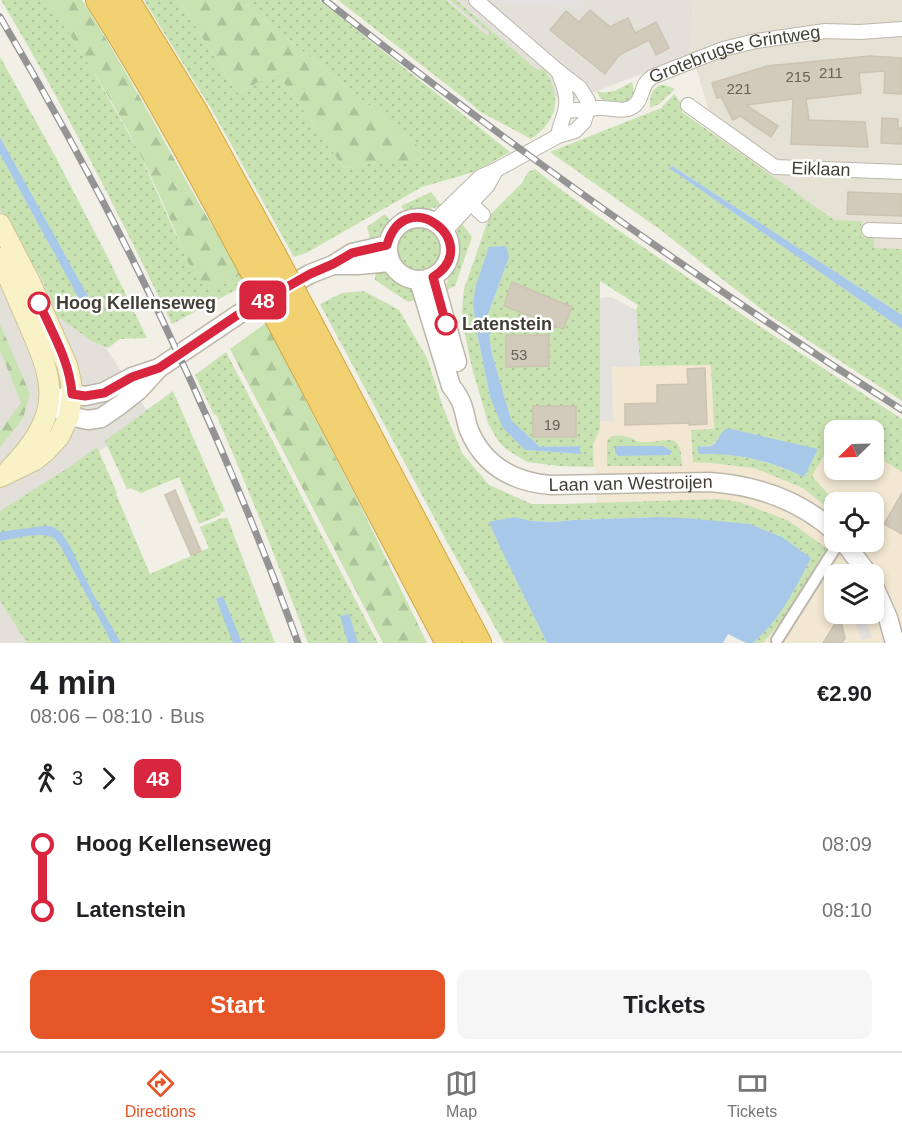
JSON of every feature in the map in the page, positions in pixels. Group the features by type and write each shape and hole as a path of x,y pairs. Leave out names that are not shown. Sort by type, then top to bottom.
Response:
{"highway":[{"path":"99,0 262,261"},
{"path":"126,0 194,111 262,261 295,323 478,643"},
{"path":"295,323 449,643"}],"main road":[{"path":"0,224 30,282 67,364 72,394 69,416 59,437 30,464 4,474"},
{"path":"0,258 45,364 49,387 49,403 39,432 25,452 4,474"}],"street":[{"path":"440,226 466,199 480,177 558,136 575,130 581,126 588,109 588,101 580,88 476,0"},
{"name":"Grotebrugse Grintweg","path":"566,111 630,108 636,105 643,86 652,77 723,49 756,40 825,31 860,32 902,29"},
{"path":"558,71 566,94 566,111 560,123 558,136"},
{"name":"Eiklaan","path":"688,105 775,167 902,172"},
{"path":"466,199 488,185 496,170"},
{"path":"466,199 483,215"},
{"path":"421,218 440,226 450,242 450,254 443,270 426,279 410,280 395,270 389,254 390,236 395,228 408,220 421,218"},
{"path":"869,230 902,231"},
{"path":"49,403 69,416 88,420 101,418 139,390 159,368 239,314 352,253 389,254"},
{"name":"Laan van Westroijen","path":"426,279 451,386 460,399 470,430 476,442 497,467 513,477 536,484 550,485 699,482 734,484 783,499 824,524"},
{"path":"49,403 72,394 85,396 104,393 132,377 159,368"},
{"path":"777,640 833,552"},
{"path":"884,609 897,640"}],"shaded area":[{"path":"447,0 694,0 692,54 564,104"},
{"path":"496,0 583,0 583,6 499,3"},
{"path":"694,0 902,0 902,273 722,155 692,54"},
{"path":"0,192 16,212 152,418 0,514"},
{"path":"600,280 600,298 611,297 636,310 640,366 711,365 714,429 692,430 693,462 753,468 803,488 824,455 824,480 884,480 884,461 902,472 902,643 762,643 718,499 597,503 593,445"},
{"path":"611,297 636,310 640,366 612,367 613,421 600,421 600,298"},
{"path":"0,578 40,643 0,643"},
{"path":"856,624 867,624 872,637 862,640"}],"green space":[{"path":"1,0 48,0 93,71 138,150 189,264 202,280 212,286 242,274 247,284 172,324 90,160"},
{"path":"48,0 82,0 242,274 211,288 197,276 183,252 156,187 130,135 96,75"},
{"path":"144,0 179,0 237,93 277,73 344,168 377,162 409,162 420,147 240,0 319,0 510,152 477,171 422,187 306,253 294,257 213,112"},
{"path":"179,0 240,0 420,147 418,153 409,163 377,162 344,168 277,73 237,93"},
{"path":"338,0 446,0 487,35 490,34 450,0 456,0 537,70 544,69 554,88 555,107 552,116 540,132 531,139 479,111"},
{"path":"0,57 54,154 147,338 120,339 108,348 92,341 57,316 40,275 17,243 0,208 0,154 83,306 90,302 0,137"},
{"path":"632,82 633,94 625,103 614,104 600,98 597,91 611,92"},
{"path":"660,85 675,89 659,104 650,108 652,92"},
{"path":"674,94 682,104 682,112 834,220 861,221 861,237 874,238 874,248 902,249 902,315 672,166 669,168 902,329 902,401 772,317 662,231 550,152 661,108"},
{"path":"535,169 694,282 902,419 902,472 884,461 884,420 824,420 824,455 812,476 826,492 824,492 824,505 803,488 754,468 693,462 691,430 714,429 711,365 640,366 636,310 638,305 600,281 600,428 593,445 594,467 527,462 506,449 498,441 488,423 472,368 462,310 464,289 491,214 522,183 528,172","holes":["509,257 487,317 491,350 511,421 540,447 579,446 580,454 525,450 490,397 476,328","726,429 817,450 804,477 753,459 699,453 698,447 713,445"]},
{"path":"431,192 442,206 407,214 401,206"},
{"path":"385,214 391,222 372,244 367,227"},
{"path":"461,222 472,237 455,286 444,291 457,256 455,237"},
{"path":"418,227 433,234 440,249 433,264 418,271 403,264 396,249 403,234"},
{"path":"376,267 406,284 419,299 408,302 375,280"},
{"path":"364,291 399,310 427,358 443,407 462,453 489,485 532,504 718,499 740,502 789,521 824,547 824,552 790,610 763,643 753,643 779,614 811,558 782,537 750,524 659,517 554,522 513,517 490,523 547,643 504,643 446,540 320,304 342,293"},
{"path":"266,323 277,340 427,643 383,643 230,349"},
{"path":"0,324 30,394 23,418 0,448 0,431 21,403 0,350"},
{"path":"226,352 378,643 308,643 264,528 216,414 214,415 195,375"},
{"path":"173,391 225,511 199,524 179,477 141,493 127,489 105,441"},
{"path":"612,436 625,436 640,442 671,440 679,446 682,466 607,466 607,440"},
{"path":"97,447 150,574 209,548 200,527 227,517 275,643 27,643 0,601 0,511"}],"water":[{"path":"0,137 91,302 83,306 0,154"},
{"path":"672,166 902,315 902,329 669,168"},
{"path":"506,246 509,257 487,317 491,350 511,420 540,447 579,446 581,454 525,450 503,428 490,397 473,303 476,285 489,247"},
{"path":"726,429 818,449 804,477 753,459 699,454 697,447 713,445"},
{"path":"618,446 662,446 672,451 670,455 618,456 615,448"},
{"path":"514,517 531,521 554,522 659,517 750,524 782,537 811,558 779,614 753,643 746,643 728,634 723,643 547,643 489,522"},
{"path":"51,526 61,532 121,643 112,643 55,539 50,536 36,535 0,541 0,532"},
{"path":"223,596 242,643 233,643 216,599"},
{"path":"349,614 358,643 348,643 340,616"}],"building":[{"path":"590,10 610,27 628,18 635,33 656,22 669,48 656,55 649,40 619,55 605,74 550,30 566,11 579,22"},
{"path":"870,56 902,58 902,94 884,93 885,71 859,73 861,93 806,99 809,120 865,122 868,147 791,144 793,99 746,105 778,126 771,137 740,116 733,120 721,97 717,98 712,83 767,66"},
{"path":"882,118 898,119 898,128 902,128 902,144 881,143"},
{"path":"848,192 902,194 902,216 847,214"},
{"path":"512,282 572,307 563,329 504,306"},
{"path":"506,335 549,335 549,366 506,367"},
{"path":"705,368 707,424 625,425 625,404 657,403 657,385 688,384 687,369"},
{"path":"533,406 576,406 576,437 533,437"},
{"path":"175,490 201,551 191,555 165,495"},
{"path":"902,493 902,534 884,524"},
{"path":"835,624 842,624 845,638 842,643 823,643"}],"railway":[{"path":"325,0 536,161 754,313 902,410"},
{"path":"0,17 85,168 164,323 235,481 298,643"}],"bus line":[{"name":"48","path":"39,303 67,364 72,394 85,396 104,393 132,377 159,368 239,314 310,274 352,253 387,245 395,228 408,220 421,218 438,224 445,231 450,242 450,254 446,265 433,277 446,324"}],"place":[{"name":"Hoog Kellenseweg","path":"39,303"},
{"name":"Latenstein","path":"446,324"}]}
